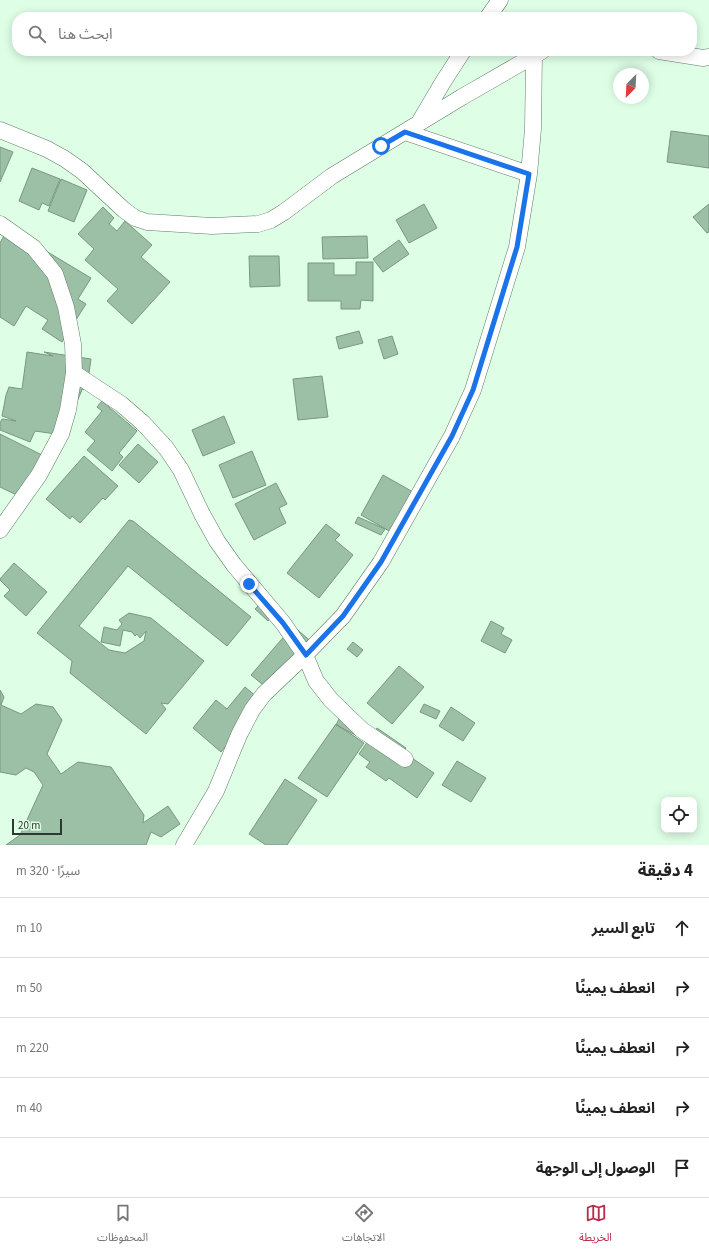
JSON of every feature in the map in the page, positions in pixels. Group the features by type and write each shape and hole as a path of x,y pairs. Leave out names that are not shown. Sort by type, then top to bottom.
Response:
{"street":[{"path":"492,12 500,0"},
{"path":"419,123 460,56"},
{"path":"0,130 47,149 66,159 82,171 124,210 135,218 146,222 212,226 258,224 271,220 332,176 533,56"},
{"path":"184,845 216,791 239,735 252,710 264,694 306,655 343,616 381,562 452,436 473,390 517,247 529,174 538,56"},
{"path":"690,56 703,58 709,57"},
{"path":"405,132 529,174"},
{"path":"0,224 34,248 56,274 66,307 73,344 74,373 68,410 61,434 39,475 0,530"},
{"path":"74,373 121,404 143,423 166,448 181,470 217,541 234,565 283,623 306,655 316,682 331,700 362,730 405,759"}],"building":[{"path":"671,131 709,136 709,168 667,162"},
{"path":"0,147 13,152 0,182"},
{"path":"32,168 60,179 49,206 42,203 39,210 19,201"},
{"path":"61,179 87,190 74,222 48,211"},
{"path":"424,204 437,228 409,243 396,220"},
{"path":"709,204 709,232 707,233 693,217"},
{"path":"103,207 114,218 109,224 117,231 125,221 152,245 141,257 170,282 132,324 107,301 118,289 85,260 94,249 78,234"},
{"path":"6,232 46,251 91,278 78,299 86,304 62,342 42,329 48,320 26,306 14,326 0,317 0,243"},
{"path":"367,236 368,258 323,259 322,237"},
{"path":"399,240 409,254 383,272 373,259"},
{"path":"249,256 279,256 280,286 250,287"},
{"path":"356,262 373,262 373,301 361,300 360,309 341,309 341,301 308,301 308,263 334,263 334,275 356,275"},
{"path":"359,331 363,343 339,349 336,337"},
{"path":"392,336 398,354 384,359 378,340"},
{"path":"27,352 53,356 44,352 91,359 88,380 83,390 84,385 63,435 35,431 30,442 0,430 0,423 2,419 16,421 2,416 9,387 22,389"},
{"path":"322,376 328,417 298,420 293,379"},
{"path":"102,401 137,431 119,453 123,457 112,471 87,450 95,441 85,432 102,411 97,407"},
{"path":"224,416 235,443 203,456 192,430"},
{"path":"0,434 44,456 23,498 0,487"},
{"path":"138,444 158,462 139,483 119,465"},
{"path":"252,451 266,485 233,498 219,465"},
{"path":"84,456 118,486 105,500 103,498 80,523 72,516 70,519 46,499"},
{"path":"383,475 413,492 391,532 361,515"},
{"path":"276,483 287,504 279,508 286,523 254,540 235,504"},
{"path":"358,517 385,529 381,535 355,523"},
{"path":"129,520 133,521 251,617 227,646 128,566 79,626 109,650 125,653 144,641 146,631 140,638 137,634 135,636 132,632 123,630 120,646 101,642 104,627 117,630 122,624 119,620 129,613 151,618 204,661 168,704 161,703 166,709 146,734 70,673 72,661 37,633"},
{"path":"326,524 340,535 335,540 353,555 319,598 287,573"},
{"path":"14,563 47,592 26,616 4,596 10,590 0,580"},
{"path":"266,598 278,609 268,621 255,609"},
{"path":"491,621 504,628 501,634 512,640 505,653 481,641"},
{"path":"293,626 314,644 273,693 251,675"},
{"path":"353,642 363,650 357,657 347,649"},
{"path":"399,666 424,687 392,724 367,703"},
{"path":"245,687 263,702 221,752 193,728 216,700 227,709"},
{"path":"0,690 4,697 1,705 21,714 36,704 53,707 62,720 47,754 61,774 78,762 111,767 144,815 143,823 168,806 180,824 161,837 151,832 146,845 6,845 20,835 43,785 34,772 26,768 16,775 0,772"},
{"path":"424,704 440,711 436,719 420,712"},
{"path":"451,707 475,723 463,741 439,726"},
{"path":"342,713 367,741 336,725"},
{"path":"336,724 364,743 327,797 298,778"},
{"path":"377,728 406,748 403,752 434,773 417,798 389,778 386,781 366,767 370,762 359,754"},
{"path":"457,761 486,778 471,802 442,785"},
{"path":"285,779 317,800 287,845 266,845 249,834"}],"route":[{"path":"249,584 283,623 298,646 306,655 343,616 381,562 452,436 473,390 517,247 529,174 405,132 381,146"}]}
